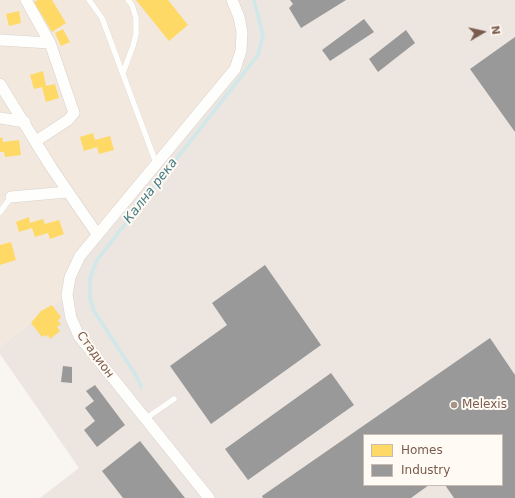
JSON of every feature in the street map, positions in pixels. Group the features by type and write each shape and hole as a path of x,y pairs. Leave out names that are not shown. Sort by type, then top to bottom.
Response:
{"street":[{"path":"26,0 50,43 74,113 68,120 36,141"},
{"name":"Стадион","path":"209,498 144,419 79,336 71,318 67,295 70,277 80,256 235,69 241,51 242,32 239,17 232,0"},
{"path":"0,40 50,43"},
{"path":"0,84 25,122 50,167 97,234"},
{"path":"0,118 25,122"},
{"path":"11,197 67,192"}],"lane":[{"path":"88,0 102,18 156,163"},
{"path":"123,73 134,46 136,34 136,18 132,5 128,0"},
{"path":"0,212 11,197"},
{"path":"144,419 174,399"}],"shaded area":[{"path":"0,0 232,0 241,51 67,295 0,347"},
{"path":"232,0 515,0 515,498 40,498 79,468 0,354 0,347 67,295 80,256 235,69 241,51"}],"building: Homes":[{"path":"38,0 52,0 66,23 52,32 34,2"},
{"path":"136,0 168,0 188,25 169,41"},
{"path":"19,11 21,23 9,26 6,14"},
{"path":"63,29 70,42 61,46 55,33"},
{"path":"43,71 46,86 55,84 59,98 46,102 42,87 34,89 30,75"},
{"path":"93,133 95,140 110,136 114,150 99,154 97,147 84,151 80,137"},
{"path":"2,137 3,142 19,140 21,155 5,157 4,152 0,152 0,138"},
{"path":"29,217 30,223 43,219 45,224 59,220 64,234 50,239 48,233 35,237 32,228 19,232 16,222"},
{"path":"11,242 16,260 0,265 0,245"},
{"path":"52,305 61,317 58,321 61,324 57,327 60,331 50,339 48,335 46,337 44,335 42,337 31,323 41,311"}],"building: Industry":[{"path":"290,0 346,0 301,28 289,8 293,4"},
{"path":"364,19 374,32 330,61 322,50"},
{"path":"406,30 415,43 378,72 369,59"},
{"path":"515,37 515,132 470,69"},
{"path":"265,265 321,345 211,424 170,366 227,325 212,303"},
{"name":"Мelexis","path":"490,338 515,375 515,498 454,498 446,486 503,486 503,434 363,434 363,486 428,486 411,498 263,498 262,496"},
{"path":"63,366 72,367 72,383 61,382"},
{"path":"331,373 354,405 248,480 225,449"},
{"path":"95,385 125,425 97,447 84,430 95,421 85,408 94,401 86,391"},
{"path":"140,441 185,498 123,498 102,471"}],"waterway":[{"name":"Кална река","path":"141,387 137,377 94,311 90,298 90,278 97,260 258,55 263,35 254,0"}],"place":[{"name":"Мelexis","path":"454,405"}]}
